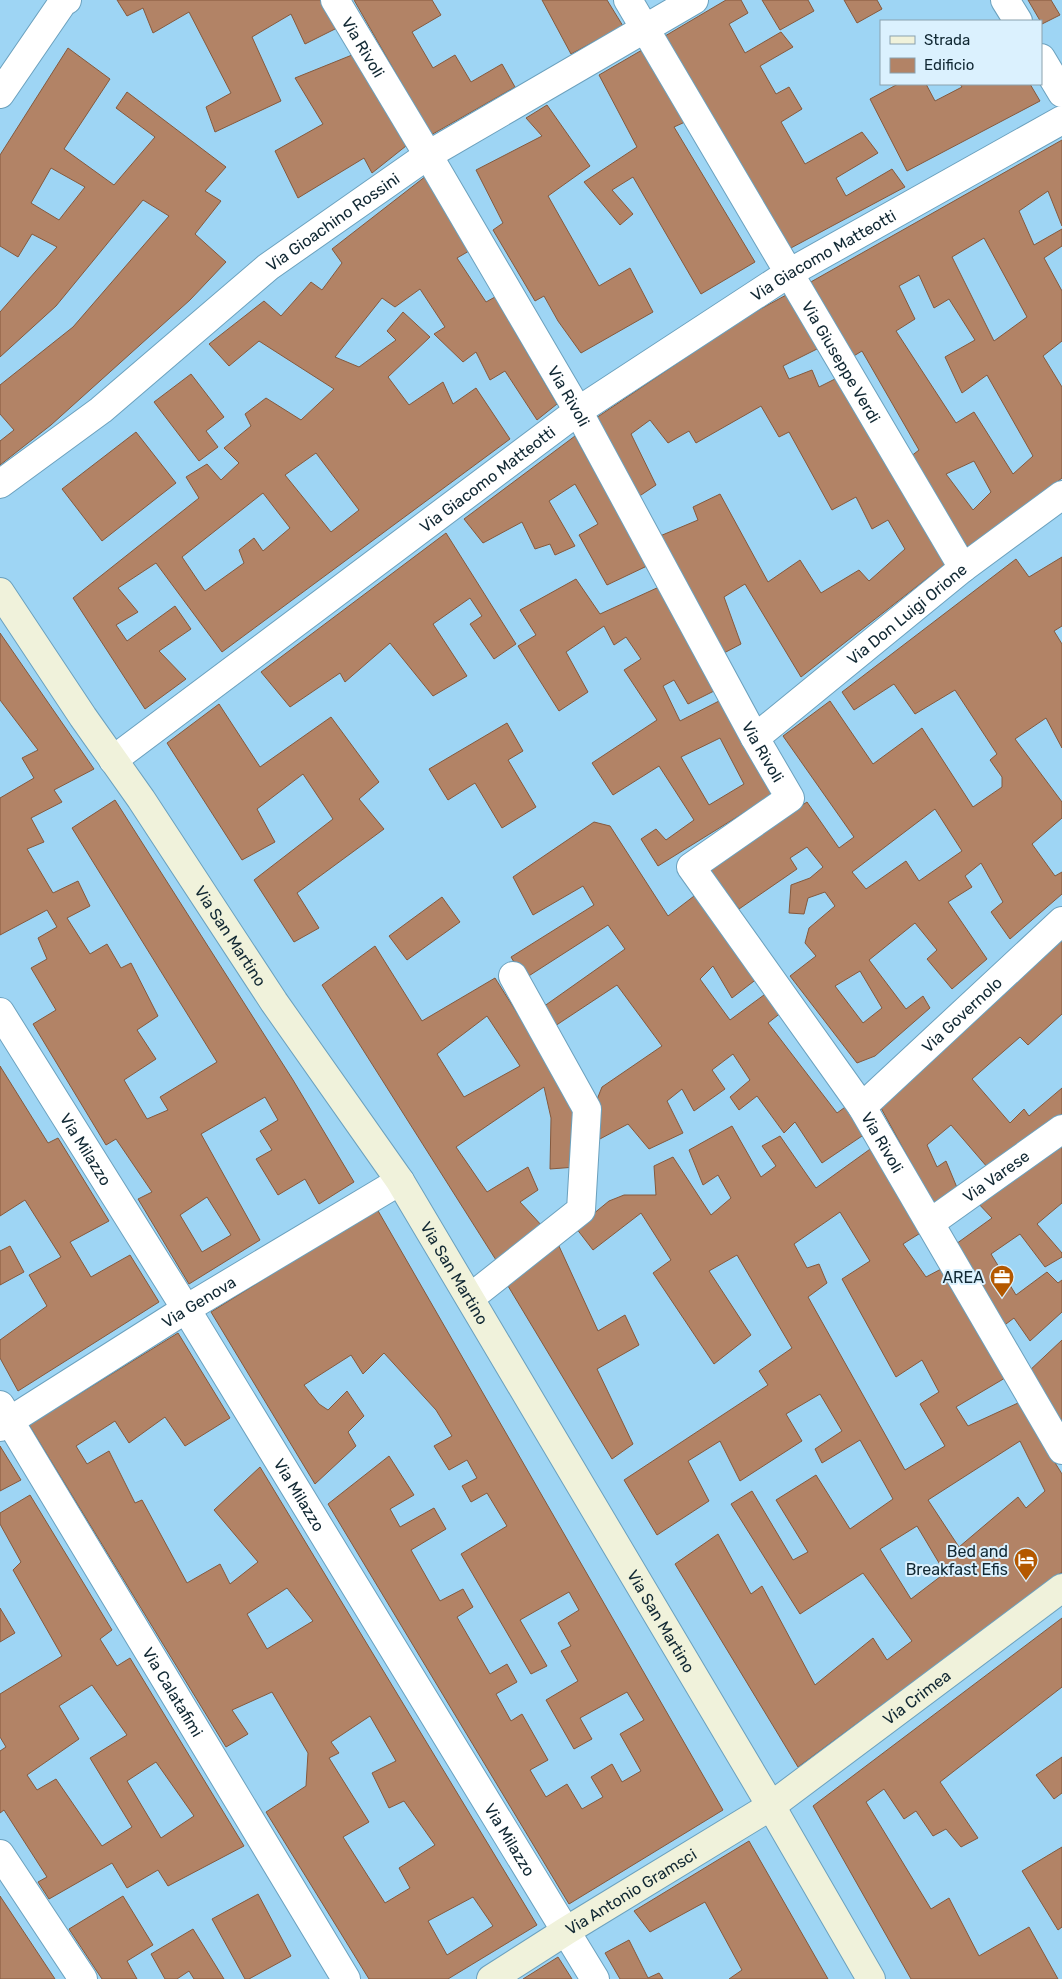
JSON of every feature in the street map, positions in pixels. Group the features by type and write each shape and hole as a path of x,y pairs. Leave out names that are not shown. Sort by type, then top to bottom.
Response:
{"street":[{"path":"0,94 63,2 67,0"},
{"name":"Via Rivoli","path":"335,0 578,411 755,738 790,798 691,867 862,1107 1062,1450"},
{"name":"Via Giuseppe Verdi","path":"628,0 963,568"},
{"name":"Via Gioachino Rossini","path":"0,484 101,410 268,267 428,155 694,0"},
{"path":"1006,0 1017,20"},
{"path":"1042,60 1062,93"},
{"name":"Via Giacomo Matteotti","path":"113,760 578,411 789,273 1062,120"},
{"name":"Via Don Luigi Orione","path":"755,738 963,568 1062,494"},
{"name":"Via San Martino","path":"0,592 141,799 274,1002 400,1181 772,1806 871,1979"},
{"name":"Via Governolo","path":"862,1107 1062,921"},
{"path":"470,1298 581,1210 587,1110 513,976"},
{"name":"Via Milazzo","path":"0,1012 186,1309 595,1979"},
{"name":"Via Varese","path":"930,1223 1062,1129"},
{"name":"Via Genova","path":"3,1418 400,1181"},
{"name":"Via Calatafimi","path":"3,1418 346,1979"},
{"name":"Via Crimea","path":"772,1806 1062,1588"},
{"name":"Via Antonio Gramsci","path":"491,1979 566,1931 772,1806"},
{"path":"0,1854 83,1979"}],"building":[{"path":"117,0 321,0 337,28 305,44 291,14 252,37 281,101 215,132 206,107 231,93 189,12 153,33 143,8 127,16"},
{"path":"354,0 432,0 441,15 412,32 433,68 455,55 471,82 502,64 515,87 431,135"},
{"path":"542,0 607,0 623,26 571,54"},
{"path":"726,0 741,0 748,13 729,24 745,53 781,32 793,47 760,66 776,94 789,87 802,109 781,122 805,164 862,132 878,153 836,178 846,196 892,169 905,187 789,249 665,36"},
{"path":"762,0 808,0 814,11 780,30"},
{"path":"844,0 877,0 882,9 857,23"},
{"path":"1028,0 1051,0 1060,15 1042,24 1042,20 1040,20"},
{"path":"68,48 110,79 64,149 114,185 155,137 116,108 127,92 226,167 205,191 221,201 195,234 226,262 190,300 51,425 0,465 0,441 14,430 0,414 0,385 73,327 169,216 143,200 56,306 0,357 0,312 57,247 32,234 18,257 0,246 0,155","holes":["51,168 85,187 59,220 31,203"]},
{"path":"642,50 685,122 674,127 755,262 701,294 633,177 612,190 633,214 620,225 584,182 637,147 599,75"},
{"path":"352,55 406,146 372,173 364,158 298,198 275,151 323,124 295,78"},
{"path":"896,85 927,85 935,101 962,87 961,85 1031,85 1040,101 907,171 870,99"},
{"path":"547,105 590,166 548,196 599,286 630,268 653,312 581,353 558,321 544,296 535,301 493,230 503,223 476,170 542,136 526,118"},
{"path":"1062,140 1062,226 1048,191 1019,211 1034,245 1062,229 1062,246 1044,258 1062,291 1062,341 1043,356 1062,387 1062,478 973,548 960,544 910,457 919,450 862,351 852,357 809,283","holes":["984,238 1027,317 994,341 952,257","919,275 934,308 949,299 975,340 945,357 962,393 987,375 1033,456 1013,474 974,412 956,423 896,331 915,319 899,286","974,461 991,492 973,510 946,474"]},
{"path":"426,176 469,251 457,258 486,302 495,297 557,404 537,420 505,371 490,380 476,352 463,362 434,334 445,327 420,289 395,307 382,298 335,357 359,367 396,340 387,331 403,312 430,337 388,377 409,405 443,382 453,404 476,388 510,439 222,652 156,563 118,588 138,612 116,625 127,641 175,606 191,629 159,651 186,679 145,709 73,598 199,498 186,477 207,464 221,480 239,463 224,448 251,426 245,414 266,398 301,420 334,389 259,341 229,366 209,344 264,301 281,316 311,282 322,290 342,263 332,249","holes":["316,453 359,510 331,532 285,475","263,493 290,528 263,551 254,538 239,550 244,563 205,591 182,557"]},
{"path":"788,294 819,348 783,366 789,379 812,370 819,387 837,378 948,562 801,677 745,584 724,597 741,644 724,653 660,536 698,520 693,507 720,494 768,582 800,560 821,593 859,570 869,581 905,549 888,520 872,529 856,497 832,510 789,432 779,437 761,406 696,443 689,431 668,443 650,420 631,434 656,485 638,497 596,418 746,317"},
{"path":"191,374 224,417 206,431 218,447 199,461 154,402"},
{"path":"136,432 176,483 102,541 62,489"},
{"path":"575,436 647,566 607,585 579,535 598,524 575,484 549,501 575,546 555,555 550,544 535,549 522,522 483,543 464,519"},
{"path":"446,533 516,644 494,659 470,624 482,616 470,598 433,624 467,676 433,696 390,643 345,682 340,673 290,707 261,672"},
{"path":"1062,557 1062,626 1054,631 1062,644 1062,748 1046,718 1015,739 1062,802 1062,818 1032,844 1055,876 1062,872 1062,894 1010,939 991,912 1003,902 981,863 965,876 972,887 948,902 987,959 952,989 927,959 937,950 915,923 869,960 906,1009 923,996 930,1008 875,1056 857,1063 790,976 816,956 805,943 809,928 835,906 825,892 808,898 804,914 789,913 791,885 810,878 823,867 807,847 790,858 797,869 739,909 708,868 807,802 839,848 854,837 783,736 830,701 873,764 922,728 973,807 1002,787 1002,777 990,760 997,754 955,690 915,714 894,684 854,710 842,692 1016,559 1029,577","holes":["935,809 962,851 919,881 906,861 866,889 852,872","860,971 882,1008 863,1023 835,986"]},
{"path":"576,579 600,614 659,587 716,690 688,704 674,680 663,686 680,721 721,700 774,794 658,866 641,839 656,829 666,840 694,820 659,766 613,795 592,763 657,720 624,670 641,659 626,637 614,645 604,626 566,652 588,692 559,711 518,646 536,635 520,610","holes":["720,738 744,784 709,805 681,757"]},
{"path":"0,633 94,769 54,790 62,802 31,818 44,842 27,849 53,893 78,881 90,906 67,918 90,954 107,944 121,968 131,963 158,1016 137,1030 156,1059 124,1080 147,1119 168,1110 160,1097 217,1062 72,828 115,800 293,1080 354,1182 319,1204 305,1179 278,1195 256,1159 272,1150 260,1131 278,1120 265,1097 201,1134 260,1240 189,1284 138,1199 152,1192 116,1139 106,1145 33,1024 56,1010 31,968 47,959 38,938 57,927 47,910 0,935 0,798 34,778 22,758 38,750 0,700","holes":["207,1197 231,1235 202,1252 180,1215"]},
{"path":"219,704 260,767 331,717 379,782 359,799 384,829 297,893 319,928 294,942 254,880 333,819 303,774 257,809 275,842 242,860 167,743"},
{"path":"507,723 523,751 508,760 536,807 502,828 475,783 448,800 429,769"},
{"path":"594,822 610,826 668,916 698,893 758,978 732,998 713,966 700,979 730,1020 768,992 782,1012 768,1023 837,1113 848,1105 865,1134 822,1163 795,1122 784,1133 757,1096 739,1110 730,1097 750,1080 733,1054 712,1070 725,1089 694,1111 682,1089 667,1101 683,1133 649,1149 628,1124 598,1140 594,1107 602,1087 662,1046 617,985 555,1026 543,1007 625,949 608,925 524,979 511,957 594,905 583,886 533,915 513,877"},
{"path":"442,897 460,922 407,960 389,936"},
{"path":"1062,928 1062,1014 1028,1045 1020,1037 972,1079 1010,1123 1024,1109 1029,1116 1062,1088 1062,1114 988,1168 951,1125 927,1145 937,1167 946,1161 958,1190 935,1207 875,1097"},
{"path":"375,946 422,1021 495,978 572,1100 576,1167 550,1169 551,1118 544,1087 456,1147 487,1192 528,1167 538,1190 520,1202 543,1227 496,1260 322,985","holes":["487,1016 520,1066 464,1097 437,1054"]},
{"path":"0,1066 48,1143 58,1138 109,1221 70,1242 91,1277 130,1255 159,1302 18,1391 0,1358 0,1340 47,1306 29,1275 61,1257 25,1200 0,1216"},
{"path":"732,1126 761,1177 776,1166 762,1146 780,1136 816,1188 873,1147 922,1232 903,1244 926,1277 943,1268 1005,1378 956,1407 968,1426 1018,1403 1062,1474 1062,1572 798,1767 675,1564 718,1534 751,1594 762,1586 815,1685 873,1638 887,1660 912,1641 863,1573 800,1614 731,1504 752,1491 793,1560 808,1552 776,1500 816,1475 850,1529 893,1499 860,1440 822,1463 815,1449 842,1431 820,1394 786,1414 802,1441 740,1481 720,1441 688,1461 709,1501 657,1535 624,1480 768,1385 759,1371 792,1348 737,1255 709,1271 751,1335 714,1364 653,1273 671,1260 641,1213 593,1250 576,1228 609,1201 624,1195 656,1195 654,1166 673,1157 711,1215 731,1198 718,1175 703,1185 689,1150","holes":["840,1212 870,1261 842,1279 896,1377 922,1360 939,1392 920,1404 945,1446 905,1470 808,1297 827,1283 819,1264 807,1268 794,1244","1020,1441 1045,1491 1026,1508 1018,1497 959,1547 928,1500","917,1526 945,1573 911,1599 880,1549"]},
{"path":"1062,1140 1062,1203 1037,1224 1062,1253 1062,1257 1045,1267 1020,1234 991,1254 1016,1295 1047,1272 1058,1283 1062,1280 1062,1312 1030,1341 1014,1318 1002,1327 956,1244 992,1218 976,1201"},
{"path":"377,1209 723,1810 569,1904 328,1504 389,1456 414,1495 390,1509 400,1527 434,1508 446,1529 411,1550 440,1601 463,1589 473,1607 457,1617 490,1674 507,1664 517,1682 496,1694 511,1721 522,1714 548,1760 530,1770 546,1797 567,1784 582,1809 603,1797 591,1777 612,1764 622,1782 641,1771 620,1734 644,1720 627,1692 580,1718 592,1739 574,1749 546,1700 578,1681 561,1651 571,1646 558,1623 579,1610 569,1592 520,1620 547,1666 531,1674 461,1554 507,1526 487,1493 471,1502 462,1486 477,1478 467,1460 449,1470 434,1446 452,1436 436,1410 384,1353 363,1374 351,1355 304,1385 319,1404 328,1410 347,1391 364,1416 348,1432 356,1446 315,1484 211,1312"},
{"path":"558,1244 598,1331 625,1315 639,1345 597,1369 633,1444 612,1459 508,1286"},
{"path":"10,1246 24,1272 0,1285 0,1251"},
{"path":"178,1333 230,1418 185,1446 165,1417 129,1443 115,1421 76,1446 87,1464 109,1451 135,1503 142,1500 187,1583 220,1564 230,1584 258,1562 214,1510 260,1467 537,1925 448,1979 369,1979 266,1812 306,1786 308,1753 272,1692 232,1710 248,1734 226,1747 29,1425","holes":["287,1588 313,1621 267,1649 247,1614","370,1716 396,1761 372,1773 389,1808 404,1801 435,1845 399,1868 410,1888 385,1903 343,1837 369,1822 329,1758 339,1753 331,1742","473,1897 493,1926 447,1955 428,1921"]},
{"path":"1062,1340 1062,1427 1028,1372"},
{"path":"0,1446 21,1480 0,1491"},
{"path":"30,1495 112,1630 100,1639 117,1666 130,1658 244,1846 168,1886 158,1870 127,1888 112,1863 49,1899 38,1882 47,1877 4,1810 0,1813 0,1751 6,1747 0,1737 0,1694 62,1656 13,1570 21,1562 0,1524 0,1513","holes":["92,1685 127,1735 90,1758 132,1827 102,1846 56,1779 37,1790 27,1775 79,1739 59,1706","156,1762 194,1816 161,1838 127,1781"]},
{"path":"0,1608 15,1633 0,1642"},
{"path":"1062,1618 1062,1687 940,1782 978,1838 961,1847 946,1829 933,1836 916,1811 904,1819 884,1789 866,1802 931,1909 949,1898 979,1956 1029,1927 1058,1979 911,1979 813,1806"},
{"path":"1062,1757 1062,1793 1054,1799 1036,1775"},
{"path":"749,1841 828,1979 729,1979 742,1970 705,1902 650,1932 634,1911"},
{"path":"1062,1847 1062,1927 1058,1930 1022,1871"},
{"path":"258,1894 291,1956 249,1979 245,1979 212,1919"},
{"path":"0,1896 55,1979 0,1979"},
{"path":"123,1896 153,1945 127,1961 137,1979 102,1979 69,1929"},
{"path":"193,1929 224,1979 194,1979 189,1971 177,1979 165,1979 151,1954"},
{"path":"629,1940 648,1978 659,1973 663,1979 620,1979 605,1953"},
{"path":"558,1957 572,1979 523,1979"}],"place":[{"name":"AREA","path":"1002,1298"},
{"name":"Bed and Breakfast Efis","path":"1026,1581"}]}
